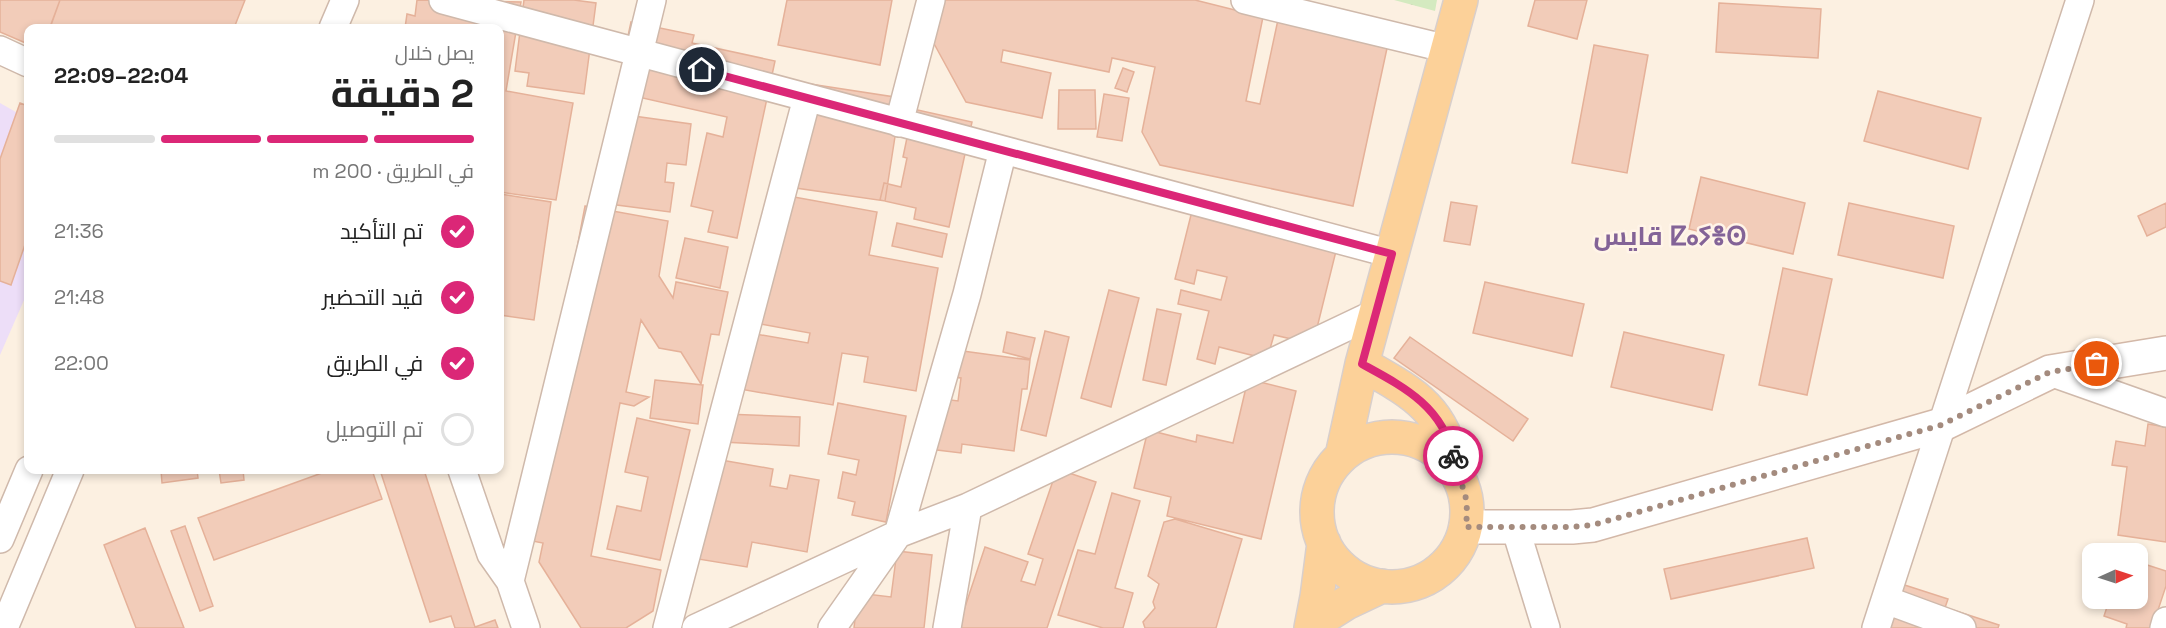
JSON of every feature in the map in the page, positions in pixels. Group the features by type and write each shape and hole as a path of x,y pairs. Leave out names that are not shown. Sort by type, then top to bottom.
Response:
{"main road":[{"path":"1342,456 1362,364 1461,0"},
{"path":"1466,527 1593,525 1941,425 2050,372 2166,353"},
{"path":"1362,364 1410,391 1423,402 1443,430 1452,451 1456,473"},
{"path":"1394,436 1412,440 1430,447 1444,458 1456,473 1464,490 1467,509 1466,527 1449,561 1435,573 1419,582 1401,587 1364,582 1347,572 1334,559 1324,543 1319,525 1322,488 1330,470 1342,456 1358,445 1394,436"},
{"path":"1318,627 1324,543"},
{"path":"1318,627 1346,603 1382,586"}],"street":[{"path":"335,24 345,0"},
{"path":"443,0 1392,254"},
{"path":"510,581 652,0"},
{"path":"899,123 931,0"},
{"path":"1245,0 1294,5 1448,49"},
{"path":"1876,628 2080,0"},
{"path":"0,50 24,61"},
{"path":"667,628 807,98"},
{"path":"832,628 898,534 967,294 1003,150"},
{"path":"696,628 898,534 968,507 1376,314"},
{"path":"2050,372 2166,413"},
{"path":"0,539 27,474"},
{"path":"3,628 68,474"},
{"path":"463,474 491,554 510,581 526,628"},
{"path":"947,628 968,507"},
{"path":"1515,527 1546,628"},
{"path":"1886,600 1962,628"},
{"path":"2164,628 2166,621"}],"shaded area":[{"path":"0,103 24,117 24,300 0,355"}],"green space":[{"path":"1394,0 1437,0 1435,11"}],"building":[{"path":"0,0 60,0 51,24 24,24 24,42 0,32"},
{"path":"60,0 245,0 236,24 51,24"},
{"path":"417,0 521,2 506,91 573,103 556,200 504,193 504,24 406,24 407,14 415,16"},
{"path":"524,0 574,0 596,3 584,94 527,86 529,73 515,71"},
{"path":"787,0 892,0 880,65 778,45"},
{"path":"940,0 1195,0 1263,17 1246,101 1260,104 1279,15 1389,39 1353,206 1160,165 1142,132 1155,67 1112,58 1109,72 1003,50 1001,62 1051,73 1042,118 966,102 932,40"},
{"path":"1535,0 1587,0 1577,39 1528,26"},
{"path":"1719,3 1821,9 1818,58 1716,52"},
{"path":"631,22 694,35 692,43 775,61 737,238 708,232 713,211 691,206 707,133 723,137 727,117 616,92"},
{"path":"1594,45 1648,55 1627,173 1572,163"},
{"path":"1123,68 1134,72 1127,92 1115,88"},
{"path":"797,82 901,98 885,201 782,186"},
{"path":"1059,90 1095,90 1096,129 1058,129"},
{"path":"1878,91 1981,118 1968,169 1864,141"},
{"path":"1104,94 1129,98 1122,141 1097,137"},
{"path":"20,103 24,104 24,248 11,285 0,281 0,159"},
{"path":"913,109 972,122 949,227 914,219 916,208 880,200 884,183 901,187 907,158 903,157"},
{"path":"619,114 691,124 686,165 667,163 665,182 674,183 670,212 594,202"},
{"path":"1701,177 1805,203 1793,254 1689,229"},
{"path":"504,195 551,202 534,320 504,316"},
{"path":"783,195 877,212 869,255 938,268 916,391 864,382 868,357 842,353 833,405 734,388 744,332 808,343 810,333 760,324"},
{"path":"1451,202 1477,206 1470,245 1444,241"},
{"path":"1849,203 1954,226 1943,278 1838,255"},
{"path":"2166,203 2166,227 2147,236 2138,216"},
{"path":"585,206 668,221 659,276 673,298 676,282 728,292 719,335 711,334 701,384 681,352 659,348 641,320 626,392 649,397 634,406 620,403 591,556 661,570 653,611 626,628 581,628 539,562 543,543 522,539"},
{"path":"1193,207 1338,243 1313,344 1274,335 1267,359 1219,347 1215,364 1197,359 1209,311 1178,304 1181,290 1221,300 1227,277 1197,270 1194,284 1175,279"},
{"path":"897,223 947,234 942,257 892,246"},
{"path":"685,238 728,247 720,288 676,278"},
{"path":"1783,268 1832,279 1807,395 1759,385"},
{"path":"1485,282 1584,304 1572,356 1473,333"},
{"path":"1109,290 1139,298 1111,407 1081,398"},
{"path":"1157,309 1181,314 1166,385 1143,380"},
{"path":"1045,331 1069,337 1046,436 1021,430"},
{"path":"1007,332 1035,338 1030,359 1003,352"},
{"path":"1624,332 1724,355 1712,410 1611,387"},
{"path":"1410,337 1528,419 1513,441 1394,358"},
{"path":"948,349 1030,360 1027,389 1022,389 1014,451 962,444 961,453 929,449 936,398 958,401 961,378 944,376"},
{"path":"1248,379 1296,391 1261,539 1167,516 1171,497 1134,488 1148,430 1196,442 1197,435 1233,443"},
{"path":"655,380 703,385 698,424 650,418"},
{"path":"838,403 906,416 886,522 852,515 855,502 838,498 843,472 856,475 859,460 828,454"},
{"path":"725,414 800,417 799,446 723,442"},
{"path":"637,418 690,430 660,560 607,549 617,506 641,511 648,477 625,472"},
{"path":"2148,424 2166,427 2166,542 2118,535 2127,467 2112,465 2116,441 2145,446"},
{"path":"721,460 773,469 770,486 787,489 790,475 819,480 807,552 752,542 747,567 698,559"},
{"path":"1057,469 1096,482 1047,628 958,628 985,547 1028,562 1021,581 1035,585 1043,559 1028,554"},
{"path":"161,474 198,474 198,478 162,483"},
{"path":"220,474 243,474 244,480 221,483"},
{"path":"319,474 373,474 382,499 214,560 198,518"},
{"path":"381,474 425,474 475,627 495,620 498,628 455,628 451,616 430,622"},
{"path":"1112,493 1140,501 1115,588 1133,593 1123,628 1103,628 1058,615 1078,550 1095,554"},
{"path":"1175,519 1242,539 1216,628 1145,628 1143,622 1155,608 1153,602 1159,584 1148,576 1164,522"},
{"path":"185,526 213,606 200,611 171,531"},
{"path":"145,528 184,628 136,628 104,545"},
{"path":"1807,538 1814,568 1671,599 1664,569"},
{"path":"897,551 932,555 924,628 854,628 858,593 891,597"},
{"path":"2148,565 2166,571 2166,586 2152,628 2126,628 2127,624 2104,616 2106,609 2148,609"},
{"path":"1886,579 1948,599 1938,628 1870,628"},
{"path":"1953,610 1999,625 1998,628 1948,628"}],"way so far":[{"path":"1453,456 1456,473 1464,490 1467,509 1466,527 1593,525 1941,425 2050,372 2097,364"}],"district":[{"name":"قايس ⵇⴰⵢⴻⵙ","path":"1670,236"}],"route":[{"path":"702,70 1392,254 1362,364 1410,391 1423,402 1443,430 1453,456"}]}
